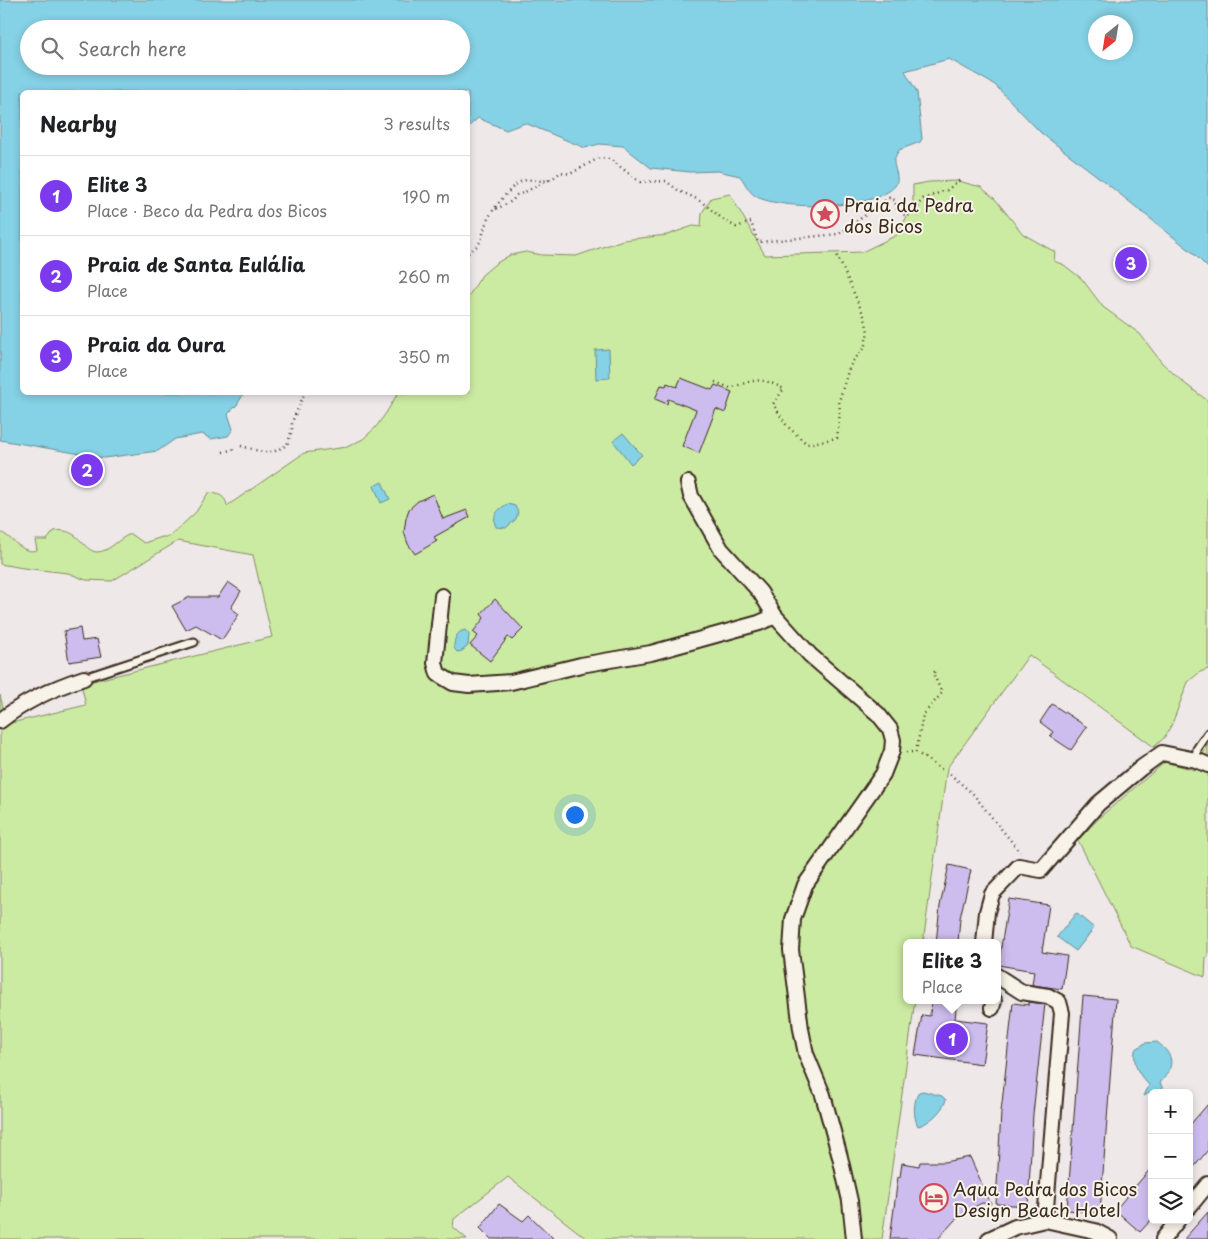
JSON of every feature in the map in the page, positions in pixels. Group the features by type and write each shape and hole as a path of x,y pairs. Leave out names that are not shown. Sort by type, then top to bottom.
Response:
{"street":[{"path":"688,483 691,496 721,549 760,592 775,616 810,655 878,714 890,729 893,740 892,751 883,774 805,885 793,919 791,950 801,1029 806,1054 823,1095 840,1157 850,1201 854,1239"},
{"path":"442,596 435,663 438,674 453,683 469,685 512,682 581,665 651,653 759,623 775,616"},
{"path":"0,721 36,697 84,678"},
{"path":"984,939 987,912 992,894 1019,866 1041,870 1098,804 1162,753 1202,763"},
{"path":"1001,982 1022,992 1048,996 1059,1002 1062,1014 1045,1220"},
{"path":"1193,1202 1208,1184"},
{"path":"989,1239 1015,1227 1045,1220 1096,1231 1110,1239"},
{"path":"1163,1239 1175,1224"}],"lane":[{"path":"84,678 194,642"},
{"path":"1202,763 1198,749 1208,733"}],"path":[{"path":"494,210 512,201 517,194 550,180 561,172 570,174 598,158 610,159 640,182 666,180 679,191 703,203 725,221 736,227 750,222 758,242 839,234 889,198 895,200 897,210 906,216 914,214 919,216 918,205 923,199 947,190 961,179"},
{"path":"470,252 478,246 483,237 487,220 512,188 524,180 550,180"},
{"path":"715,382 730,388 764,379 774,383 784,388 773,404 787,426 807,444 836,438 840,412 839,401 849,368 864,349 868,332 865,318 837,256"},
{"path":"241,446 263,452 273,452 287,444 292,430 292,422 303,395"},
{"path":"223,452 234,449"},
{"path":"916,752 923,716 942,694 933,673 938,669"},
{"path":"892,751 916,752 944,771"},
{"path":"950,774 973,794 1021,852 1019,866"}],"green space":[{"path":"958,181 981,187 995,199 1023,234 1055,252 1054,261 1064,265 1082,279 1103,307 1140,334 1162,363 1208,401 1208,669 1200,672 1188,682 1172,724 1164,738 1154,747 1029,655 947,768 924,939 903,939 903,1004 914,1004 882,1239 587,1239 508,1177 454,1219 453,1227 467,1239 0,1239 0,695 7,724 86,705 81,684 272,637 253,555 178,541 112,581 86,580 68,573 0,564 0,532 22,548 32,551 37,550 35,540 47,540 54,531 70,532 92,551 97,552 106,550 131,534 144,543 162,537 169,537 196,512 208,493 221,496 227,506 304,453 347,447 363,439 376,427 397,395 470,395 470,294 482,275 510,255 526,252 542,255 576,256 623,240 667,235 693,226 701,227 702,213 711,198 730,194 765,255 862,252 897,235 913,205 913,185 929,182"},
{"path":"1208,744 1208,956 1206,957 1205,977 1131,946 1078,840 1100,817 1165,762 1195,770"}],"water":[{"path":"0,0 1208,0 1208,268 1192,252 1041,133 995,85 949,59 905,71 917,92 922,139 920,142 899,150 894,160 897,176 895,186 884,194 869,200 830,206 790,205 772,202 753,194 740,176 718,171 690,172 651,168 623,146 599,144 585,148 525,123 506,130 478,118 470,125 470,90 20,90 20,395 243,395 237,405 228,414 233,429 228,436 211,439 202,434 175,439 158,451 104,458 0,440"},
{"path":"609,349 610,378 596,379 595,350"},
{"path":"623,433 642,455 631,464 613,441"},
{"path":"382,482 390,499 381,503 374,486"},
{"path":"508,504 515,506 518,512 516,519 506,528 496,527 494,520 496,513"},
{"path":"465,630 469,634 468,646 462,651 457,652 454,648 455,639 459,632"},
{"path":"1076,913 1094,928 1076,951 1057,937"},
{"path":"1157,1042 1167,1052 1171,1061 1165,1077 1160,1083 1163,1089 1148,1089 1148,1094 1144,1096 1149,1085 1137,1069 1135,1050 1145,1043"},
{"path":"923,1091 942,1096 946,1100 935,1116 918,1126 914,1109 919,1092"}],"building":[{"path":"681,378 712,390 715,385 732,392 725,413 716,409 699,453 682,446 696,410 668,399 667,404 655,399 661,385 666,386 667,383 677,387"},
{"path":"433,494 443,519 467,510 470,517 434,537 437,541 415,554 408,544 404,532 406,518 409,509 418,501"},
{"path":"228,582 241,591 231,608 239,614 222,640 196,625 186,630 172,606 190,597 218,597"},
{"path":"495,599 523,629 512,640 508,637 490,661 470,645 478,636 473,632 484,618 481,614"},
{"path":"80,628 82,641 97,639 101,657 69,662 64,631"},
{"path":"1052,704 1087,727 1071,750 1050,736 1053,732 1040,722"},
{"path":"949,865 971,870 960,918 958,939 936,939 940,906"},
{"path":"1009,899 1049,905 1042,952 1067,956 1062,989 1032,985 1034,971 1001,966 1001,947"},
{"path":"1083,996 1116,999 1100,1213 1067,1210"},
{"path":"1029,1002 1045,1004 1033,1114 1028,1206 996,1204 1001,1112 1013,1003 1029,1005"},
{"path":"931,1004 957,1004 955,1019 988,1023 982,1064 915,1055 922,1015 930,1016"},
{"path":"1208,1104 1208,1150 1193,1168 1193,1134 1193,1121"},
{"name":"Aqua Pedra dos Bicos Design Beach Hotel","path":"970,1157 991,1204 982,1203 965,1212 938,1239 890,1239 898,1177 900,1177 902,1163 919,1166 920,1162 944,1162"},
{"path":"1148,1172 1148,1223 1140,1232 1115,1210"},
{"path":"499,1204 523,1221 529,1215 554,1239 491,1239 480,1228"},
{"path":"1208,1212 1208,1239 1184,1239"}],"place":[{"name":"Praia da Pedra dos Bicos","path":"825,214"},
{"name":"Praia da Oura","path":"1131,263"},
{"name":"Praia de Santa Eulália","path":"87,470"},
{"name":"Elite 3","path":"952,1039"},
{"name":"Aqua Pedra dos Bicos Design Beach Hotel","path":"934,1198"}]}
